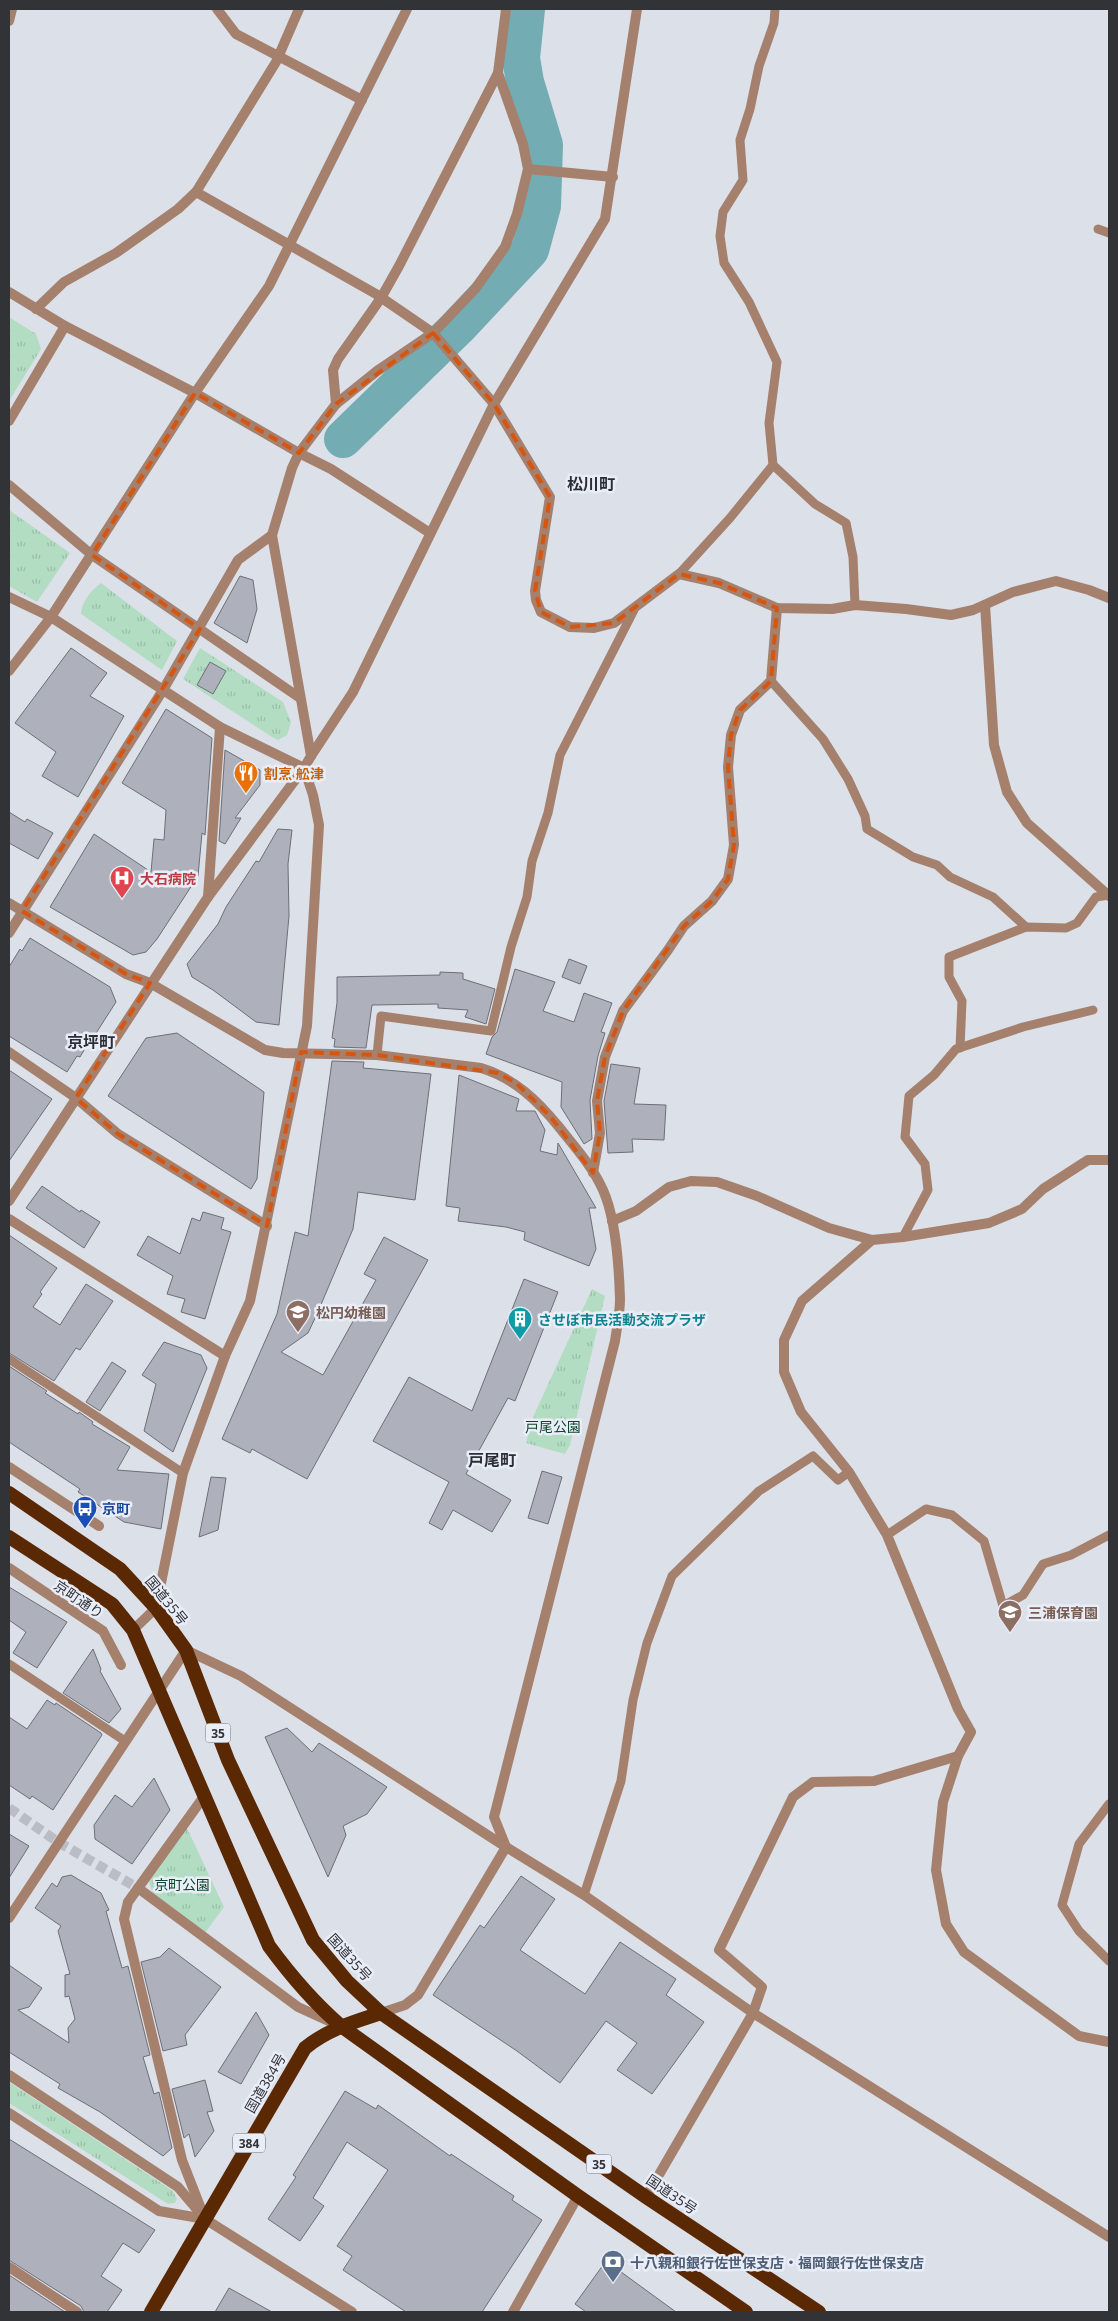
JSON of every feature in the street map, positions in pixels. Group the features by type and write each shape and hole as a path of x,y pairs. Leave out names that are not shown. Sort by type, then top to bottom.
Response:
{"highway":[{"name":"国道35号","path":"9,1493 120,1569 156,1608 186,1650 228,1760 313,1940 347,1981 381,2013 646,2197 819,2312"},
{"path":"9,1537 112,1604 133,1630 269,1946 289,1974 310,1998 341,2026 578,2196 746,2312"},
{"name":"国道384号","path":"151,2312 305,2048 320,2036 341,2026 381,2013"}],"street":[{"path":"9,21 12,9"},
{"path":"217,9 236,34 362,100"},
{"path":"36,309 64,282 116,252 178,209 196,192 279,56 299,9"},
{"path":"9,671 51,617 195,393 269,286 407,9"},
{"path":"336,404 333,370 338,359 381,298 426,217 498,73 506,9"},
{"path":"9,1201 208,897 304,768 353,692 494,404 605,219 613,177 637,9"},
{"path":"311,756 272,535 292,468 299,454 336,404 377,371 433,333 475,289 505,247 517,214 528,169 523,144 498,73"},
{"path":"528,169 613,177"},
{"path":"196,192 381,298 433,333 452,355 494,404 550,497 535,591 536,600 541,612 570,627 594,628 614,623 634,610 655,590 679,574 719,583 777,608 832,609 855,605 950,615 974,610 1013,592 1056,581 1089,590 1109,598"},
{"path":"9,292 65,326 195,393 299,454 331,469 430,533"},
{"path":"9,421 65,326"},
{"path":"9,485 92,555 300,698"},
{"path":"9,932 163,690 200,629 238,560 272,535"},
{"path":"9,597 51,617 220,726 304,768 313,795 319,825 307,1026 250,1301 225,1356 183,1473 156,1608 133,1630"},
{"path":"985,605 994,745 1007,792 1027,823 1109,895"},
{"path":"593,1173 600,1133 597,1100 605,1057 623,1011 684,926 712,901 728,879 734,845 728,767 731,735 740,710 771,681 777,608"},
{"path":"208,897 220,726"},
{"path":"9,903 126,974 150,983 265,1050 376,1055 481,1068 498,1073 516,1083 550,1116 593,1173 603,1190 612,1221 620,1300 615,1341 494,1817 506,1847"},
{"path":"9,1052 76,1098 118,1134 267,1226"},
{"path":"612,1221 636,1211 669,1187 692,1181 717,1182 829,1228 872,1240 903,1237 989,1223 1022,1209 1043,1189 1088,1160 1109,1160"},
{"path":"9,1219 225,1356"},
{"path":"872,1240 802,1301 784,1340 784,1372 801,1412 849,1472 887,1535 958,1709 970,1732 958,1756 943,1802 936,1870 946,1924 964,1952 1078,2036 1109,2042"},
{"path":"9,1467 99,1526"},
{"name":"京町通り","path":"9,1568 103,1632 121,1665"},
{"path":"9,1918 186,1650 241,1676 506,1847 584,1895 753,2013 1109,2237"},
{"path":"646,2197 753,2013 762,1987 719,1950 793,1797 813,1782 874,1781 958,1756"},
{"path":"205,1795 128,1902 124,1919 182,2160 205,2219"},
{"path":"381,2013 406,2005 418,1995 506,1847"},
{"path":"138,1888 298,2007 341,2026"},
{"path":"9,2075 178,2187 205,2219 352,2312"},
{"path":"9,2114 159,2211 205,2219"},
{"path":"512,2312 578,2196"},
{"path":"9,2267 77,2312"}],"lane":[{"path":"775,9 774,23 759,66 750,109 740,140 742,180 723,212 720,236 724,262 749,302 778,362 769,423 773,465 815,504 846,523 853,557 855,605"},
{"path":"1098,229 1109,232"},
{"path":"679,574 730,518 773,465"},
{"path":"376,1055 381,1016 491,1031 511,947 527,897 532,861 548,813 560,755 634,610"},
{"path":"771,681 823,739 848,779 865,816 867,829 914,857 936,865 950,877 993,897 1026,927"},
{"path":"960,1048 962,1001 949,976 949,957 1026,927 1066,928 1077,922 1096,897 1109,895"},
{"path":"903,1237 928,1190 925,1164 905,1137 909,1096 934,1075 956,1049 1023,1027 1093,1010"},
{"path":"9,1359 183,1473"},
{"path":"584,1895 621,1781 633,1700 647,1643 672,1576 759,1491 813,1456 838,1480 849,1472"},
{"path":"887,1535 926,1509 952,1515 984,1541 1003,1606 1023,1595 1044,1564 1071,1555 1109,1535"},
{"path":"9,1664 125,1741"},
{"path":"1109,1804 1079,1844 1062,1905 1079,1931 1109,1961"}],"highlighted area":[{"path":"433,333 494,404 550,497 535,591 541,612 570,627 614,623 679,574 719,583 777,608 771,681 740,710 731,735 728,767 734,845 728,879 712,901 684,926 623,1011 605,1057 597,1101 600,1133 593,1173 550,1116 516,1083 498,1073 377,1055 301,1052 267,1226 118,1134 76,1098 150,983 126,974 22,911 200,629 92,555 195,393 299,453 336,404"}],"green space":[{"path":"9,317 36,334 41,349 9,401"},
{"path":"9,510 70,553 37,602 9,586"},
{"path":"101,583 177,641 162,670 81,614 87,597"},
{"path":"200,648 283,702 291,722 287,735 278,740 272,737 183,679"},
{"name":"戸尾公園","path":"592,1289 605,1296 570,1445 565,1454 526,1443 533,1417"},
{"name":"京町公園","path":"186,1826 224,1907 205,1933 153,1894 149,1882"},
{"path":"9,2082 173,2191 177,2199 175,2203 168,2204 9,2103"}],"building":[{"path":"240,576 253,580 257,609 247,643 214,623"},
{"path":"71,648 107,673 90,696 124,716 78,797 42,776 56,752 15,723"},
{"path":"210,662 226,671 213,694 197,685"},
{"path":"166,709 212,738 205,835 202,833 198,876 157,939 146,952 133,955 50,907 94,834 151,872 154,839 164,840 166,810 122,783"},
{"path":"225,750 260,770 260,785 235,818 241,818 225,844 219,841"},
{"path":"9,812 25,822 27,819 53,833 38,859 9,843"},
{"path":"278,829 292,830 288,864 289,916 279,1025 256,1022 192,977 187,964 218,924 226,907 256,861 259,862"},
{"path":"30,938 110,987 116,1002 80,1057 77,1056 67,1072 9,1036 9,967 20,949 22,951"},
{"path":"569,959 587,966 580,984 562,977"},
{"path":"515,969 555,982 543,1011 574,1022 584,993 612,1003 601,1032 605,1033 598,1056 590,1100 592,1139 584,1144 561,1107 562,1082 486,1054 492,1037 497,1032"},
{"path":"440,972 463,973 463,979 495,989 486,1024 465,1017 468,1010 438,1008 438,1004 372,1005 366,1048 334,1047 335,1039 332,1038 337,1003 337,977 440,975"},
{"path":"177,1033 264,1092 257,1179 251,1189 108,1096 146,1038"},
{"path":"332,1061 364,1062 363,1068 431,1074 415,1200 358,1192 353,1229 308,1333 281,1352 323,1375 376,1280 364,1274 384,1237 428,1260 307,1479 252,1449 250,1453 222,1439 277,1314 295,1232 308,1236"},
{"path":"611,1064 640,1068 634,1104 666,1105 664,1140 632,1139 633,1152 608,1153 604,1101"},
{"path":"9,1070 52,1099 9,1161"},
{"path":"459,1075 519,1099 516,1111 535,1111 545,1130 540,1151 557,1155 558,1143 596,1208 589,1208 596,1249 589,1266 524,1240 525,1232 506,1227 458,1221 460,1208 446,1206"},
{"path":"42,1186 80,1212 81,1210 100,1222 84,1248 26,1208"},
{"path":"203,1212 224,1218 221,1229 231,1232 205,1319 181,1312 185,1299 167,1294 173,1276 137,1255 148,1236 180,1254 192,1218 200,1221"},
{"path":"9,1235 57,1268 40,1292 42,1294 33,1307 60,1325 86,1284 113,1301 80,1350 76,1348 54,1381 9,1353"},
{"path":"524,1279 558,1292 515,1401 508,1398 466,1474 511,1500 492,1532 453,1510 442,1530 429,1523 449,1482 373,1441 409,1377 472,1411"},
{"path":"164,1342 201,1355 207,1368 173,1452 144,1431 156,1384 142,1375"},
{"path":"112,1362 126,1371 100,1411 86,1402"},
{"path":"9,1366 47,1391 45,1393 78,1414 79,1412 93,1422 92,1424 130,1447 117,1470 169,1474 161,1529 124,1522 78,1492 80,1489 9,1442"},
{"path":"542,1471 562,1477 548,1524 528,1518"},
{"path":"211,1477 226,1478 218,1530 199,1537"},
{"path":"9,1587 67,1622 37,1668 13,1653 26,1632 9,1620"},
{"path":"93,1649 101,1669 100,1671 121,1709 109,1723 63,1693"},
{"path":"47,1700 55,1705 56,1703 102,1735 53,1810 32,1796 30,1799 9,1785 9,1717 27,1729"},
{"path":"287,1728 312,1752 319,1743 387,1787 367,1814 343,1826 346,1835 328,1877 265,1737"},
{"path":"154,1778 170,1810 132,1864 95,1839 94,1825 115,1795 132,1807"},
{"path":"9,1834 29,1846 9,1878"},
{"path":"71,1875 101,1893 109,1910 106,1911 122,1968 128,1966 150,2055 143,2057 154,2094 159,2092 172,2148 163,2156 100,2112 58,2088 60,2084 9,2052 9,1965 42,1988 29,2007 18,2010 69,2043 68,2028 75,2019 69,1996 65,1997 65,1975 70,1974 58,1931 61,1926 35,1908 52,1883 57,1887 62,1877"},
{"path":"521,1876 555,1899 520,1950 585,1994 620,1942 676,1979 666,1995 704,2022 652,2094 617,2070 637,2043 606,2021 560,2083 517,2051 433,1995 480,1925 484,1928"},
{"path":"169,1948 221,1987 185,2035 187,2045 163,2051 141,1962 160,1957"},
{"path":"256,2012 269,2035 241,2084 218,2072"},
{"path":"205,2080 213,2111 207,2112 214,2131 195,2157 189,2134 184,2138 172,2089"},
{"path":"345,2091 376,2109 378,2105 450,2156 451,2154 514,2196 512,2200 542,2220 482,2312 406,2312 343,2270 352,2256 337,2246 388,2170 347,2142 313,2198 324,2206 300,2241 268,2219 296,2177 293,2175"},
{"path":"9,2139 155,2230 139,2253 123,2243 101,2276 122,2290 107,2312 84,2312 81,2306 9,2260"},
{"name":"十八親和銀行佐世保支店・福岡銀行佐世保支店","path":"606,2261 676,2312 586,2312 575,2304"},
{"path":"9,2275 65,2312 9,2312"},
{"path":"229,2288 272,2312 215,2312"}],"waterway":[{"path":"343,439 458,327 530,250 542,206 544,145 525,82 521,58 526,9"}],"tunnel":[{"path":"9,1808 58,1842 138,1888"}],"place":[{"name":"割烹 舩津","path":"246,794"},
{"name":"大石病院","path":"122,899"},
{"name":"松円幼稚園","path":"298,1333"},
{"name":"させぼ市民活動交流プラザ","path":"520,1340"},
{"name":"京町","path":"85,1529"},
{"name":"三浦保育園","path":"1010,1633"},
{"name":"十八親和銀行佐世保支店・福岡銀行佐世保支店","path":"613,2283"}],"district":[{"name":"松川町","path":"591,484"},
{"name":"京坪町","path":"91,1042"},
{"name":"戸尾町","path":"492,1460"}]}
